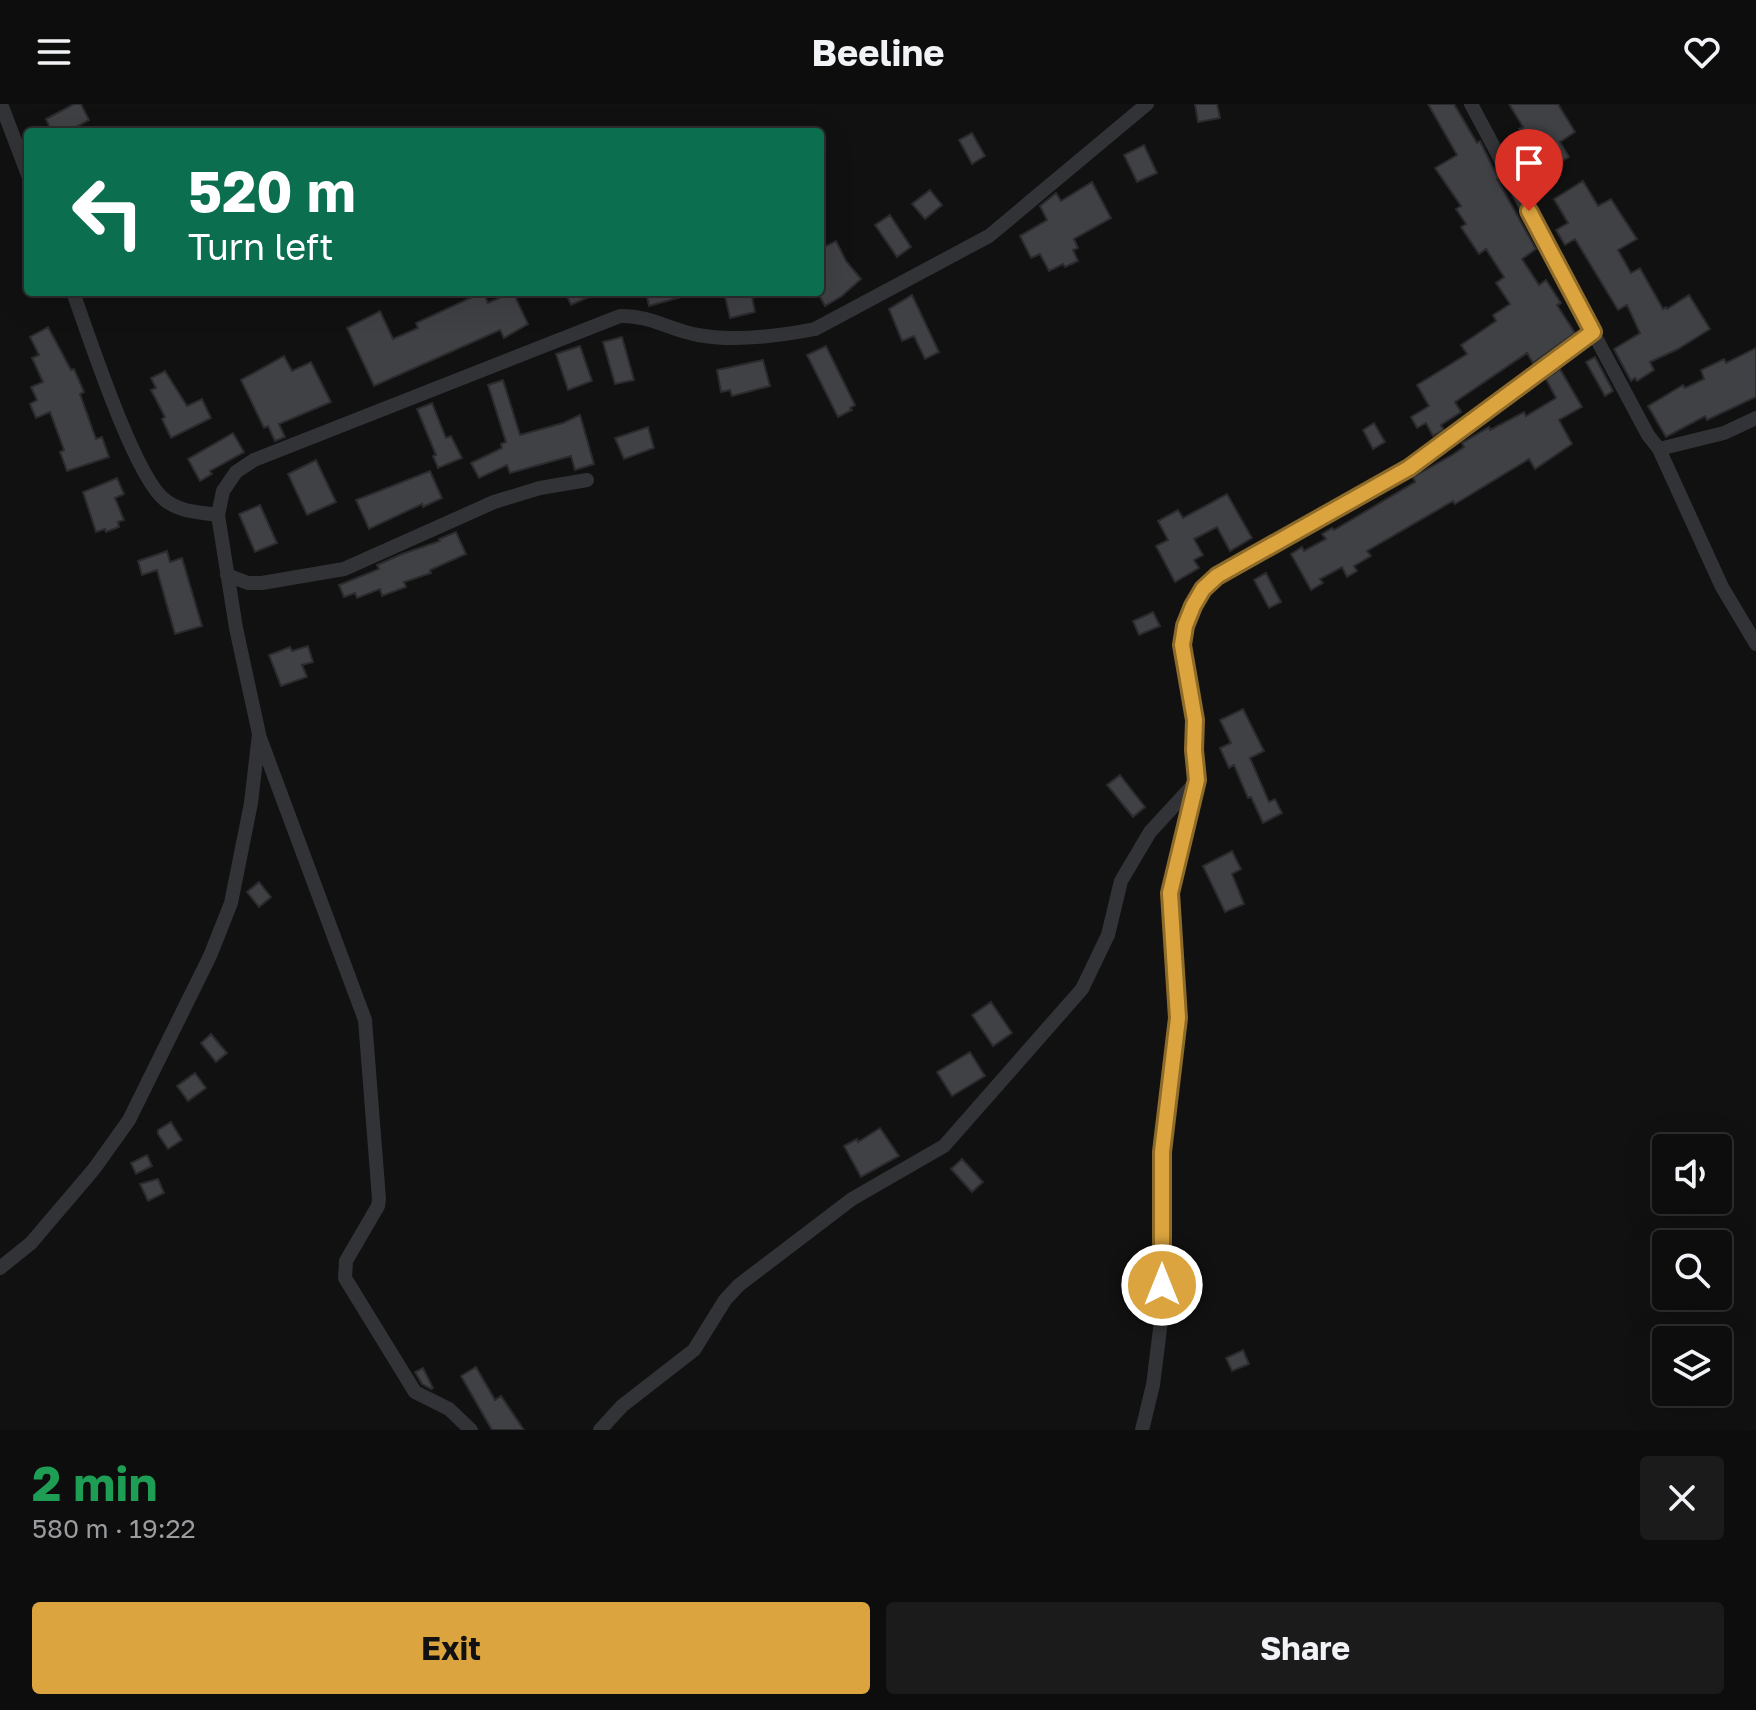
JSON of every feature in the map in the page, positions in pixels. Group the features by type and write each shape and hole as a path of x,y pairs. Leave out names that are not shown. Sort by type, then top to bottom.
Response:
{"street":[{"path":"1,104 24,164"},
{"path":"471,1430 459,1417 424,1398 408,1384 345,1278 346,1261 378,1206 379,1199 366,1029 259,734 218,515 223,491 236,472 254,460 605,320 620,316 645,317 696,335 722,338 792,334 815,329 989,236 1147,104"},
{"path":"1471,104 1648,435 1659,449 1722,587 1756,644"},
{"path":"75,296 122,422 155,492 182,510 218,515"},
{"path":"1142,1430 1153,1385 1162,1313 1162,1152 1178,1018 1170,893 1197,780 1195,720 1182,645 1185,626 1203,589 1217,576 1409,468 1593,332"},
{"path":"1659,449 1724,433 1756,418"},
{"path":"227,575 248,583 262,583 344,569 494,502 540,488 587,480"},
{"path":"0,1268 31,1243 94,1169 129,1120 210,956 231,903 251,803 259,734"},
{"path":"600,1430 622,1406 694,1350 725,1300 739,1285 852,1199 944,1146 1082,989 1108,935 1121,881 1150,832 1197,780"}],"building":[{"path":"74,104 81,104 89,120 74,128 50,128 46,119"},
{"path":"1195,104 1217,104 1220,118 1198,122"},
{"path":"1428,104 1454,104 1477,143 1480,141 1497,179 1536,249 1522,259 1539,285 1546,280 1575,333 1533,363 1527,353 1455,402 1461,412 1441,425 1444,430 1433,436 1426,423 1417,428 1411,417 1429,406 1417,385 1467,354 1461,345 1496,321 1493,315 1510,304 1496,283 1504,277 1486,249 1479,254 1461,227 1466,224 1456,209 1461,206 1435,168 1457,155"},
{"path":"1509,104 1558,104 1575,132 1560,142 1569,157 1540,175 1523,150 1529,146 1519,129 1523,127"},
{"path":"972,133 985,156 972,164 959,140"},
{"path":"1144,145 1157,173 1137,182 1124,155"},
{"path":"1583,181 1598,206 1611,199 1637,239 1618,250 1631,273 1640,268 1663,309 1689,295 1710,329 1650,362 1654,370 1637,381 1635,378 1631,381 1614,349 1640,333 1627,305 1618,310 1575,239 1565,245 1556,230 1568,223 1554,199"},
{"path":"1092,182 1111,218 1074,239 1078,248 1073,250 1078,261 1049,271 1040,254 1031,258 1020,236 1047,220 1040,206 1056,193 1061,201"},
{"path":"930,190 942,205 925,219 912,204"},
{"path":"890,215 911,247 897,257 875,225"},
{"path":"836,241 846,261 861,279 825,306 820,297 824,296 824,247"},
{"path":"912,295 939,352 925,359 914,336 902,341 889,309"},
{"path":"474,296 485,296 488,303 504,296 515,296 528,324 504,338 500,330 374,386 347,328 380,311 393,339 418,328 416,323"},
{"path":"567,296 591,296 571,305"},
{"path":"647,296 685,296 649,306"},
{"path":"725,296 752,296 755,312 730,318"},
{"path":"48,327 71,370 74,369 84,392 80,394 96,439 102,437 109,457 67,471 60,452 64,450 50,412 36,418 30,404 37,400 31,387 43,382 32,358 39,355 30,337"},
{"path":"622,337 634,380 615,384 603,342"},
{"path":"580,346 592,381 568,390 556,354"},
{"path":"826,346 855,405 838,417 807,355"},
{"path":"1756,348 1756,397 1707,420 1705,416 1666,437 1648,406 1683,385 1685,388 1704,379 1701,370 1724,359 1726,363"},
{"path":"284,356 292,371 311,362 331,402 279,424 285,437 275,441 268,426 264,428 241,380"},
{"path":"1595,357 1613,391 1605,396 1586,362"},
{"path":"763,360 770,386 732,396 730,390 721,392 717,370"},
{"path":"1560,369 1582,407 1559,420 1572,444 1535,469 1529,459 1455,504 1453,501 1367,551 1371,556 1354,566 1357,571 1347,577 1342,567 1320,579 1323,583 1311,590 1291,554 1326,539 1322,534 1415,482 1413,477 1452,455 1464,447 1462,443 1489,427 1490,430 1524,412 1526,416 1556,398 1546,379"},
{"path":"165,371 187,406 202,399 211,418 171,438 162,419 165,417 151,390 156,388 151,378"},
{"path":"503,380 520,435 580,415 594,464 575,470 571,456 510,473 507,465 479,478 471,463 502,448 501,444 506,442 488,385"},
{"path":"432,403 446,438 451,436 462,458 438,468 433,456 436,455 417,409"},
{"path":"1374,423 1385,442 1373,449 1363,430"},
{"path":"648,427 654,448 624,459 615,438"},
{"path":"233,433 244,452 210,471 212,474 200,481 188,459"},
{"path":"316,460 336,502 307,515 288,474"},
{"path":"430,471 442,498 369,529 356,500"},
{"path":"117,478 124,494 115,498 124,520 118,522 119,527 96,532 83,492"},
{"path":"1227,494 1252,538 1230,551 1217,527 1194,539 1203,555 1194,560 1199,568 1175,582 1156,546 1168,540 1158,521 1178,510 1183,518"},
{"path":"260,505 277,543 255,552 239,514"},
{"path":"456,532 466,554 430,570 431,573 404,582 406,587 382,596 380,589 357,598 355,593 344,597 339,585 379,569 377,565"},
{"path":"167,551 170,562 182,558 202,626 175,634 157,570 142,575 138,561"},
{"path":"1266,573 1281,602 1269,608 1254,580"},
{"path":"1153,612 1160,626 1139,635 1133,621"},
{"path":"308,646 313,662 302,665 307,677 281,686 269,655 290,647 292,651"},
{"path":"1243,709 1264,751 1250,758 1269,802 1275,799 1282,813 1263,823 1234,765 1229,768 1220,748 1231,743 1220,720"},
{"path":"1120,775 1145,807 1133,817 1107,785"},
{"path":"1232,851 1241,869 1232,874 1244,904 1225,912 1203,866"},
{"path":"259,882 271,897 259,907 247,892"},
{"path":"991,1002 1012,1033 993,1046 972,1015"},
{"path":"211,1034 227,1053 216,1062 201,1043"},
{"path":"970,1052 985,1076 952,1096 937,1072"},
{"path":"195,1073 206,1088 188,1101 177,1086"},
{"path":"171,1122 182,1140 168,1149 158,1130"},
{"path":"880,1128 899,1156 861,1177 844,1146 857,1139 858,1142"},
{"path":"147,1155 152,1166 136,1174 131,1163"},
{"path":"962,1159 983,1182 972,1192 951,1169"},
{"path":"158,1179 164,1193 148,1201 140,1184"},
{"path":"1243,1350 1249,1364 1232,1371 1226,1358"},
{"path":"476,1367 495,1400 501,1396 524,1430 492,1430 461,1376"},
{"path":"423,1368 431,1389 422,1384 415,1372"}],"route":[{"path":"1162,1285 1162,1152 1178,1018 1170,893 1197,780 1195,720 1182,645 1185,626 1203,589 1217,576 1409,468 1593,332 1529,211"}]}
